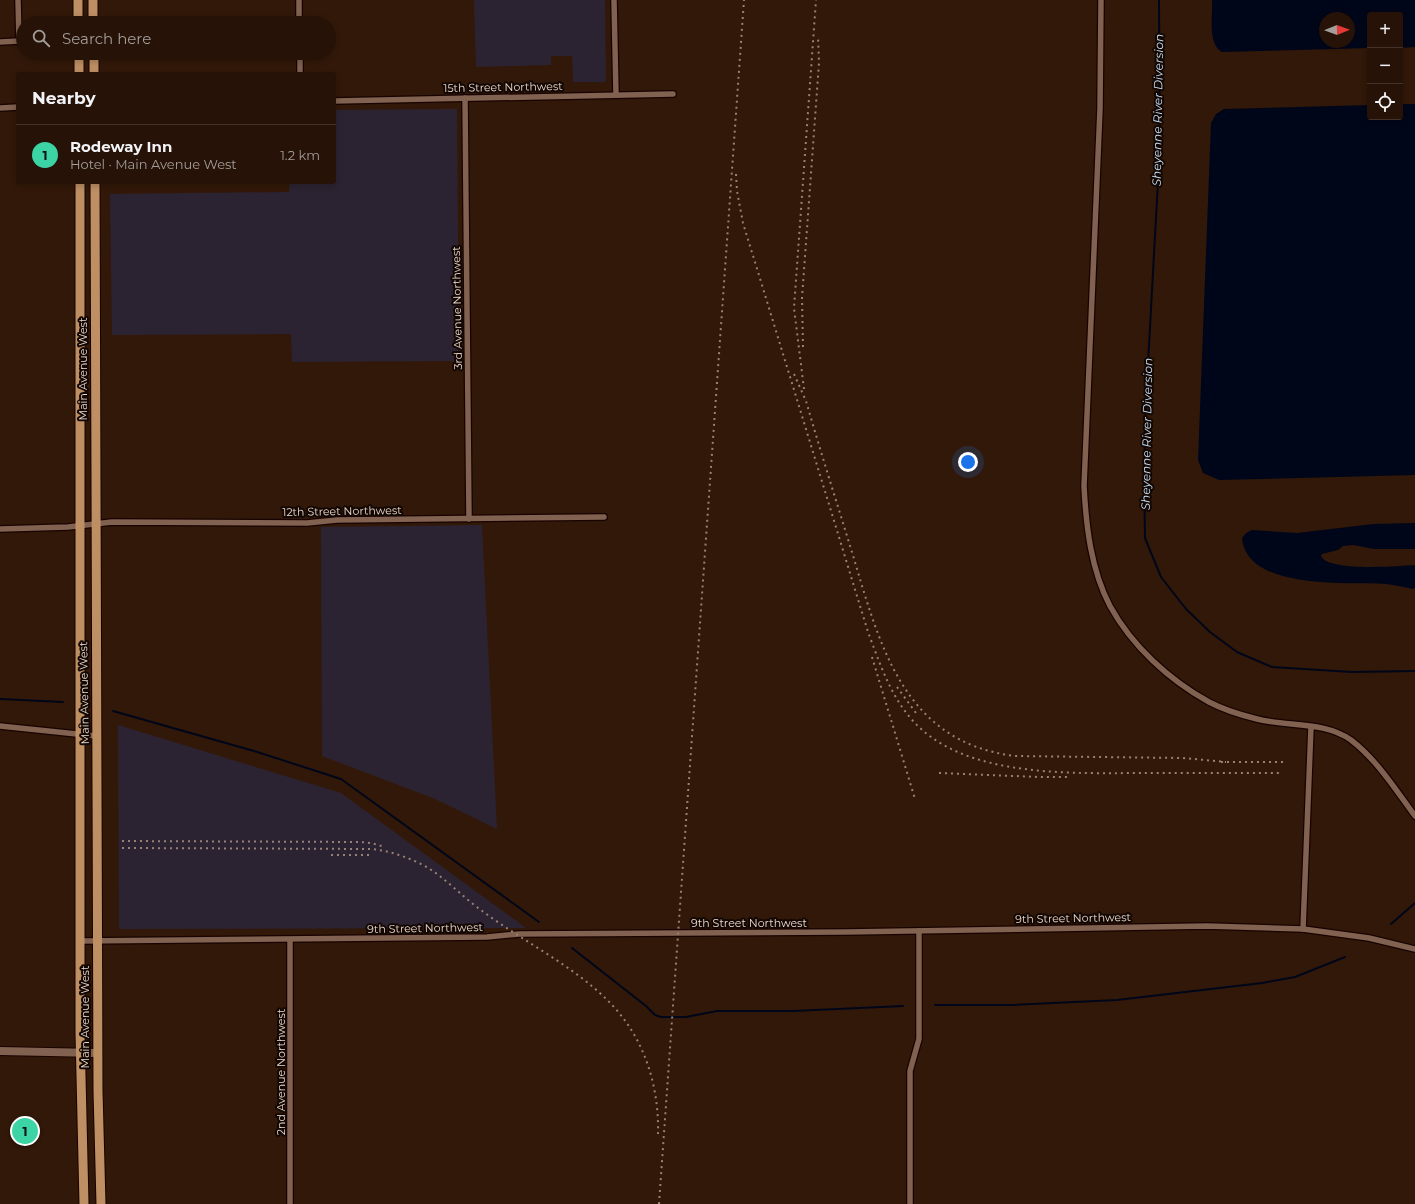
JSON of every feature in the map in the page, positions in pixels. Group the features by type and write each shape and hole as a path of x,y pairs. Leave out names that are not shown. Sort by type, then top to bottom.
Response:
{"main road":[{"path":"78,0 78,16"},
{"path":"93,0 93,16"},
{"path":"79,60 79,72"},
{"path":"94,60 94,72"},
{"name":"Main Avenue West","path":"80,184 80,1052 84,1204"},
{"name":"Main Avenue West","path":"95,184 97,1054 98,1137 102,1204"}],"street":[{"path":"18,0 18,16"},
{"path":"299,0 299,16"},
{"path":"614,0 616,95"},
{"path":"1100,0 1100,109 1084,486 1085,520 1091,550 1100,582 1110,606 1128,634 1152,659 1180,684 1210,703 1240,715 1271,723 1328,728 1351,740 1375,763 1415,816"},
{"path":"0,42 16,41"},
{"path":"300,60 300,72"},
{"name":"15th Street Northwest","path":"336,101 673,94"},
{"name":"3rd Avenue Northwest","path":"465,98 469,519"},
{"path":"0,108 16,107"},
{"name":"12th Street Northwest","path":"0,529 68,527 95,523 307,523 337,520 604,516"},
{"path":"0,726 81,736 96,736"},
{"path":"1303,929 1311,727"},
{"name":"9th Street Northwest","path":"81,941 290,940 487,937 519,934 1207,926 1303,929 1369,938 1415,949"},
{"path":"910,1204 910,1071 919,1039 919,930"},
{"name":"2nd Avenue Northwest","path":"290,940 290,1204"},
{"path":"0,1051 80,1052 97,1054"}],"shaded area":[{"path":"474,0 605,0 606,82 573,82 572,56 551,56 551,65 476,67"},
{"path":"457,109 459,361 292,362 291,334 112,335 110,194 289,192 290,184 336,184 336,110"},
{"path":"482,525 497,829 435,799 322,756 321,527"},
{"path":"118,725 341,793 526,928 119,929"}],"water":[{"path":"1212,0 1415,0 1415,47 1403,48 1403,12 1367,12 1367,48 1222,52 1214,43 1212,29"},
{"path":"1403,104 1415,104 1415,475 1219,480 1203,473 1198,460 1211,123 1216,114 1224,109 1367,105 1367,120 1403,120"},
{"path":"1415,523 1415,549 1374,549 1353,545 1343,546 1338,550 1322,554 1321,556 1326,561 1349,566 1380,567 1415,565 1415,588 1413,589 1386,584 1326,583 1280,575 1262,567 1248,555 1242,538 1246,533 1252,530 1297,533 1373,524"}],"waterway":[{"name":"Sheyenne River Diversion","path":"1159,0 1160,145 1146,400 1144,472 1145,538 1161,577 1186,609 1210,632 1237,652 1272,667 1352,672 1415,671"},
{"path":"0,699 63,702"},
{"path":"113,711 254,751 341,779 539,922"},
{"path":"1391,924 1415,903"},
{"path":"572,948 646,1006 655,1015 661,1017 686,1017 717,1011 793,1011 903,1006"},
{"path":"935,1005 1011,1005 1117,1000 1262,983 1295,977 1345,957"}],"railway":[{"path":"659,1204 744,0"},
{"path":"804,389 794,308 816,0"},
{"path":"803,347 802,298 819,63 818,36"},
{"path":"736,174 737,191 743,223 868,632 893,692 899,703 915,723 937,741 964,754 993,763 1024,769 1088,773 1280,773"},
{"path":"794,374 806,401 872,618 885,651 901,682 920,709 945,731 976,747 1015,756 1183,758 1226,762"},
{"path":"872,657 915,799"},
{"path":"897,687 916,713"},
{"path":"1221,762 1287,762"},
{"path":"939,773 1069,777"},
{"path":"122,841 360,842 385,847"},
{"path":"122,848 372,849 385,851 411,859 423,865 439,875 474,905 499,923 577,975 612,1005 634,1034 651,1075 657,1105 658,1134"},
{"path":"331,855 371,855"}],"place":[{"name":"Rodeway Inn","path":"25,1131"}]}
